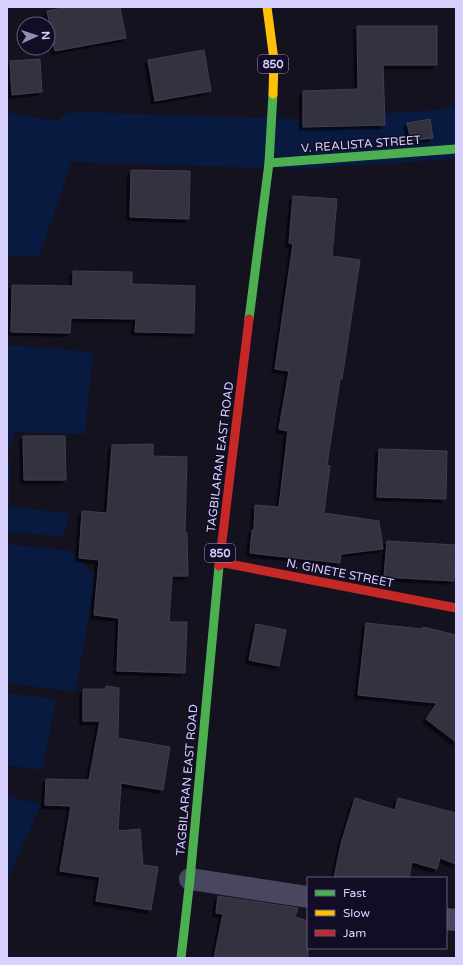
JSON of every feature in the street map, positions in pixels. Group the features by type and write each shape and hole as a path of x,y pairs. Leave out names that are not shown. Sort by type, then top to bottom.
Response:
{"main road":[{"name":"TAGBILARAN EAST ROAD","path":"181,958 190,878 219,562 269,163 274,60 267,7"},
{"name":"V. REALISTA STREET","path":"269,163 456,149"},
{"name":"N. GINETE STREET","path":"219,562 456,608"}],"street":[{"path":"190,878 307,897"}],"water":[{"path":"7,112 79,126 76,150 39,256 7,256"},
{"path":"7,345 93,352 85,434 15,432 10,448 7,448"},
{"path":"10,459 9,506 70,514 63,536 7,532 7,460"},
{"path":"7,544 71,551 96,576 75,692 7,683"},
{"path":"7,693 56,699 42,770 7,765"},
{"path":"7,796 41,804 7,881"}],"building":[{"path":"68,7 120,7 126,38 56,51 56,16 48,16 47,11"},
{"path":"357,26 437,26 437,65 383,65 385,125 303,127 303,91 358,89"},
{"path":"204,50 211,91 155,101 148,60"},
{"path":"40,59 42,92 12,95 10,61"},
{"path":"430,119 433,138 411,140 407,123"},
{"path":"131,170 190,171 189,219 130,217"},
{"path":"293,196 337,199 332,256 360,260 327,465 330,466 324,513 379,521 383,549 341,554 340,563 250,553 252,530 254,530 255,505 279,507 288,431 279,429 289,371 275,369 293,244 289,243"},
{"path":"73,271 132,272 132,284 195,286 194,333 135,332 136,319 71,318 70,333 11,332 12,285 73,286"},
{"path":"23,436 65,436 66,480 24,480"},
{"path":"153,444 153,456 187,457 185,533 187,533 188,576 172,576 169,622 187,622 185,673 117,671 119,618 94,615 99,560 79,558 82,511 107,513 112,445"},
{"path":"379,449 447,451 446,499 377,497"},
{"path":"387,541 456,545 454,581 384,577"},
{"path":"366,623 422,629 423,627 456,635 456,742 426,719 437,703 358,695"},
{"path":"256,624 286,630 279,666 249,660"},
{"path":"106,686 119,688 118,738 170,747 163,790 121,783 118,831 140,829 143,865 158,867 151,910 96,901 100,877 60,871 71,806 45,805 46,779 89,780 100,721 83,721 83,689 105,689"},
{"path":"355,798 395,810 398,798 456,813 456,864 440,858 437,869 412,862 409,877 334,877 341,844"},
{"path":"218,896 298,908 295,917 307,921 308,958 214,958 223,914 216,913"}],"waterway":[{"path":"77,137 297,144 442,135 456,132"}],"traffic: fast":[{"path":"249,319 269,163 273,94"},
{"path":"269,163 456,149"},
{"path":"181,958 190,879 219,566"}],"traffic: slow":[{"path":"267,7 274,60 273,94"}],"traffic: jam":[{"path":"219,566 249,319"},
{"path":"219,562 456,608"}]}
